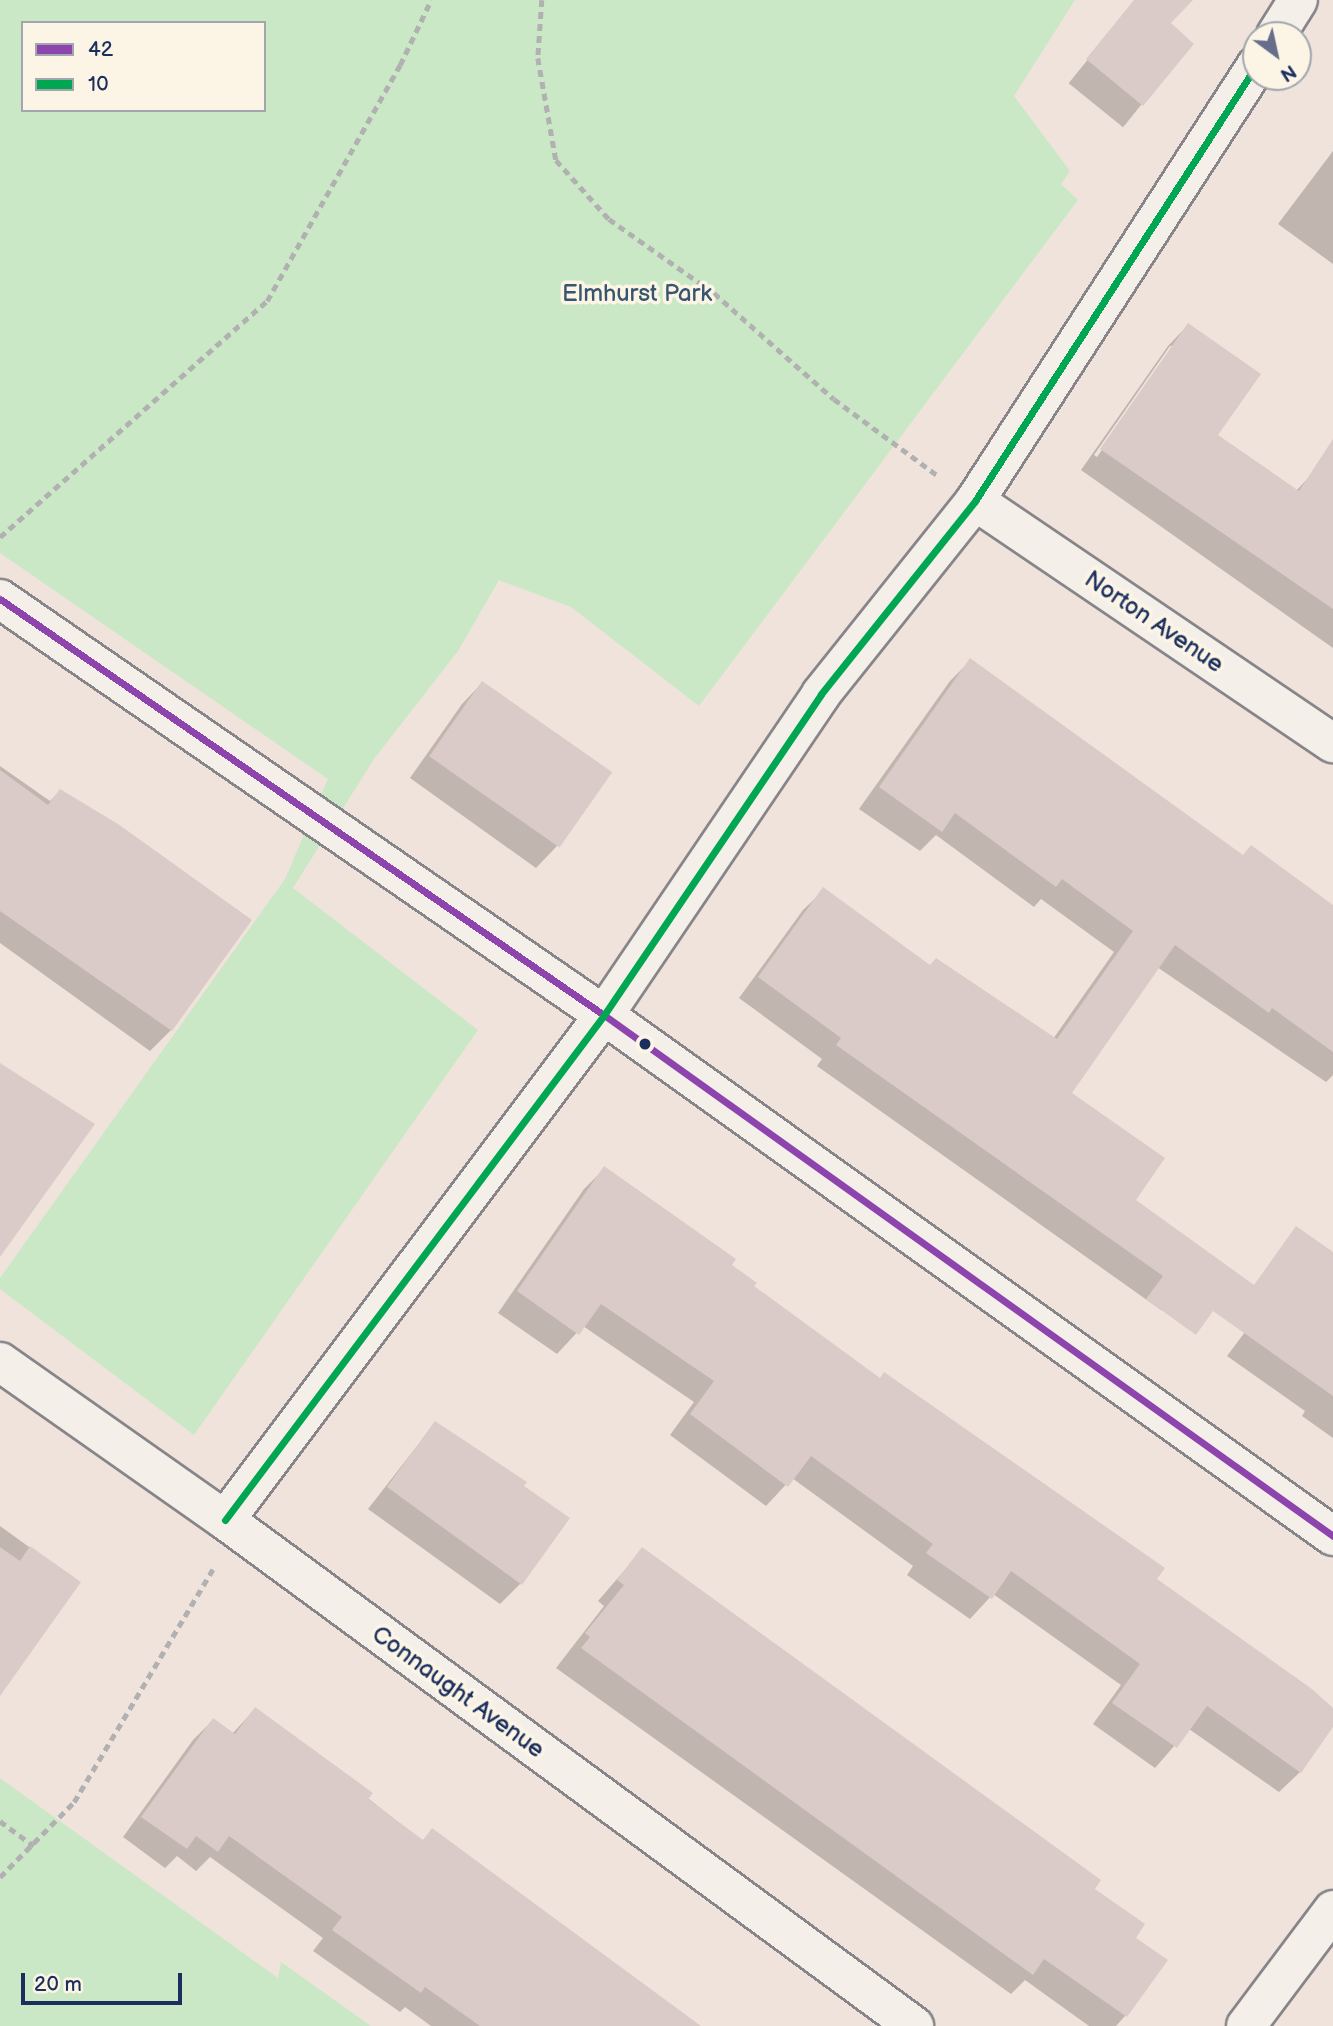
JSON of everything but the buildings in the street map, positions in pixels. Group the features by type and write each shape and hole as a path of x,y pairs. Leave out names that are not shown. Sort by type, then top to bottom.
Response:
{"street":[{"path":"1285,21 1298,0"},
{"path":"231,1525 604,1015 821,694 975,501 1242,88"},
{"name":"Norton Avenue","path":"975,501 1333,743"},
{"path":"0,599 604,1015 1333,1536"},
{"name":"Connaught Avenue","path":"0,1362 231,1525 914,2026"},
{"path":"1245,2026 1333,1910"}],"path":[{"path":"0,537 267,301 400,65 431,0"},
{"path":"542,0 538,58 556,160 609,219 714,293 897,449 975,501"},
{"path":"0,1877 34,1846 74,1802 231,1525"},
{"path":"0,1821 34,1846"}],"green space":[{"name":"Elmhurst Park","path":"0,0 1075,0 1014,96 1070,171 1061,184 1078,200 699,706 571,607 499,580 458,651 374,759 293,888 478,1030 194,1435 0,1289 0,1278 285,879 328,779 0,553"},
{"path":"0,1778 278,1978 281,1962 371,2026 0,2026"}],"transit line":[{"name":"10","path":"225,1520 604,1015 821,694 975,501 1242,88"},
{"name":"42","path":"0,599 604,1015 1333,1536"}]}
